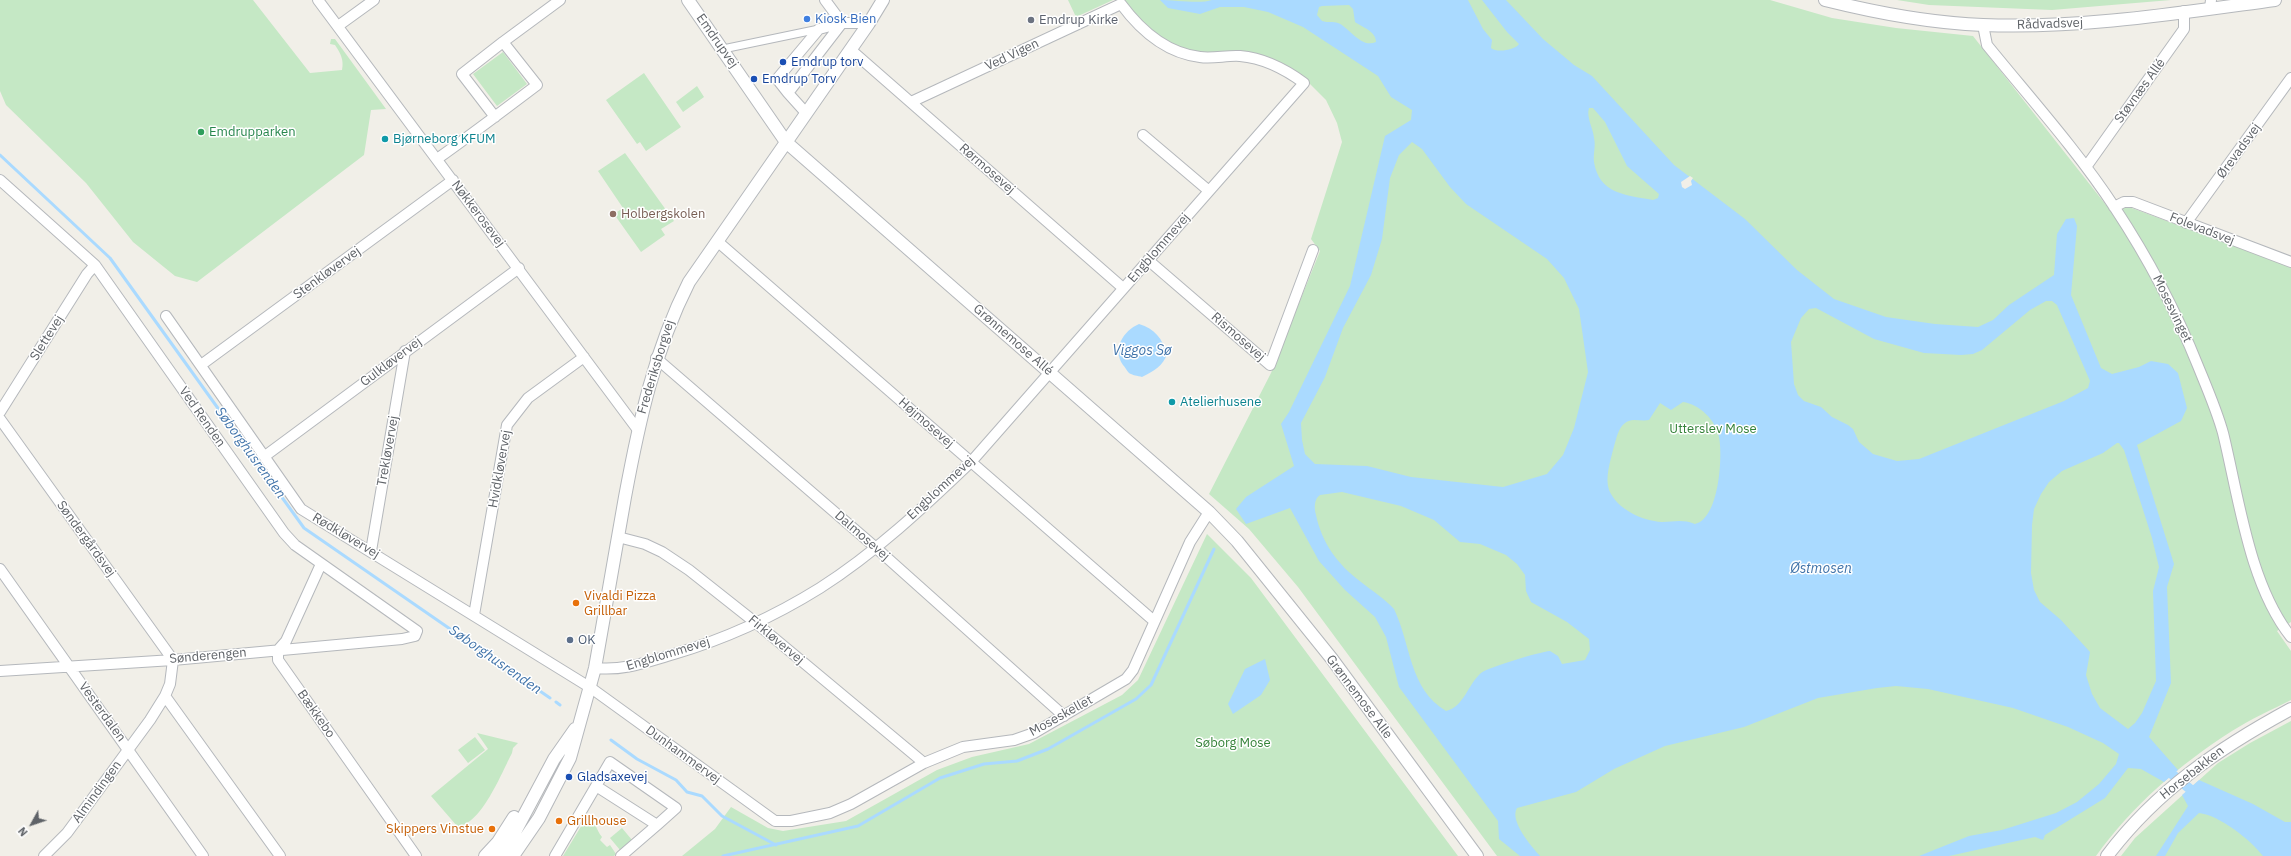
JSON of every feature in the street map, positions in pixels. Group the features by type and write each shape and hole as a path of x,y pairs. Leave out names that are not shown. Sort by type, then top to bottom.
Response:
{"street":[{"name":"Nøkkerosevej","path":"318,0 519,268 638,430"},
{"path":"338,26 374,0"},
{"path":"495,117 462,74 560,0"},
{"name":"Emdrupvej","path":"688,0 786,142"},
{"path":"825,0 842,22"},
{"name":"Frederiksborgvej","path":"507,855 539,818 570,758 591,688 638,430 656,358 671,316 689,282 869,24 883,0"},
{"name":"Rådvadsvej","path":"1825,0 1895,15 1983,25 2093,22 2184,11 2211,4 2275,0"},
{"name":"Ved Vigen","path":"911,102 1121,4 1134,22 1149,36 1166,46 1201,57 1240,56 1262,61 1287,70 1304,83"},
{"name":"Støvnæs Allé","path":"2086,167 2184,29 2184,11"},
{"path":"723,49 819,29 842,22 869,24"},
{"path":"788,93 842,22"},
{"name":"Mosesvinget","path":"1983,25 1987,45 2086,167 2114,207 2153,270 2173,308 2198,366 2222,431 2250,550 2262,582 2289,632"},
{"path":"806,113 778,79 819,29"},
{"path":"437,159 537,85 503,42"},
{"name":"Rørmosevej","path":"851,50 1123,288"},
{"name":"Ørevadsvej","path":"2186,223 2291,78"},
{"name":"Engblommevej","path":"595,668 614,670 629,668 695,648 756,623 820,588 875,547 921,509 971,462 1304,83"},
{"path":"1143,135 1208,191"},
{"name":"Grønnemose Allé","path":"786,142 1209,512 1237,541"},
{"name":"Ved Renden","path":"0,180 95,265 284,533 295,545 417,631 415,636"},
{"name":"Stenkløvervej","path":"201,365 453,180"},
{"name":"Folevadsvej","path":"2114,207 2124,202 2133,202 2291,262"},
{"name":"Højmosevej","path":"717,241 1154,621"},
{"name":"Rismosevej","path":"1148,260 1270,365 1312,250"},
{"name":"Slettevej","path":"0,412 83,281 95,265"},
{"name":"Gulkløvervej","path":"265,456 519,268"},
{"name":"Rødkløvervej","path":"166,316 302,509 591,688"},
{"name":"Trekløvervej","path":"371,551 405,351"},
{"name":"Hvidkløvervej","path":"474,616 507,426 514,414 528,398 584,356"},
{"name":"Dalmosevej","path":"656,358 875,547 1064,716"},
{"name":"Søndergårdsvej","path":"0,419 173,660"},
{"name":"Moseskellet","path":"775,821 791,821 830,814 851,804 924,763 963,747 1014,740 1034,733 1126,679 1133,670 1190,542 1209,512"},
{"name":"Firkløvervej","path":"618,537 645,544 668,554 756,623 924,763"},
{"name":"Grønnemose Alle","path":"1237,541 1332,659 1477,856"},
{"path":"278,650 286,642 321,564"},
{"name":"Vesterdalen","path":"0,569 69,668 129,750 197,853"},
{"name":"Sønderengen","path":"0,671 69,668 173,660 415,636"},
{"name":"Bækkebo","path":"278,650 278,660 416,856"},
{"name":"Almindingen","path":"44,856 67,833 129,750 165,696 172,673 173,660"},
{"name":"Dunhammervej","path":"591,688 775,821"},
{"path":"165,696 280,856"},
{"name":"Horsebakken","path":"2107,856 2140,817 2165,792 2193,769 2234,741 2291,709"},
{"name":"Frederiksborgvej","path":"507,855 548,769 580,721"},
{"path":"555,856 610,762 676,808 621,856"},
{"name":"Frederiksborgvej","path":"485,856 507,830 532,786 548,769"},
{"path":"596,786 657,826"}],"green space":[{"name":"Emdrupparken","path":"0,0 253,0 310,73 342,70 343,63 340,54 335,45 330,44 331,39 335,39 386,109 371,110 364,155 197,282 175,276 133,242 86,183 6,105 0,91"},
{"path":"1068,0 1113,0 1076,17"},
{"name":"Utterslev Mose","path":"1122,0 1770,0 1832,18 1896,28 1973,36 2106,205 2129,207 2291,267 2291,622 2277,631 2291,651 2291,700 2232,731 2194,757 2141,803 2096,856 1497,856 1298,587 1249,529 1209,494 1271,373 1320,251 1311,239 1342,142 1337,123 1326,100 1305,79 1276,62 1198,52 1173,46 1151,34"},
{"path":"1897,0 2171,0 2052,10 1929,5"},
{"path":"503,52 527,84 497,106 473,74"},
{"path":"644,73 681,127 646,151 640,142 637,144 606,100"},
{"path":"697,86 704,97 683,112 676,102"},
{"path":"625,153 674,221 661,229 665,235 641,252 614,214 623,208 598,171"},
{"name":"Søborg Mose","path":"1207,534 1251,578 1458,856 682,856 715,829 731,807 768,828 783,831 846,821 937,770 972,757 1029,744 1122,695 1138,680"},
{"path":"2291,721 2291,856 2121,856 2135,838 2218,763 2250,743"},
{"path":"477,733 518,743 513,748 497,784 482,808 466,824 457,826 431,796 488,749"},
{"path":"475,737 485,750 468,763 458,750"},
{"path":"588,815 602,837 600,840 607,847 610,845 616,854 614,856 563,856"},
{"path":"622,828 632,840 620,850 610,838"}],"water":[{"name":"Østmosen","path":"1160,0 1194,2 1212,0 1468,0 1483,29 1492,40 1491,48 1501,51 1514,48 1519,44 1507,32 1482,0 1506,0 1543,39 1574,65 1592,76 1674,165 1745,219 1797,270 1834,299 1886,317 1935,324 1978,327 1993,320 2009,305 2054,275 2057,234 2066,219 2074,218 2077,226 2071,295 2101,368 2112,374 2139,367 2151,361 2168,364 2178,373 2187,408 2181,421 2137,445 2174,564 2167,587 2171,683 2149,737 2178,770 2164,782 2141,769 2128,768 2105,798 2045,835 2043,840 2035,837 1949,856 1919,856 1969,836 2002,830 2056,813 2077,802 2099,784 2116,764 2119,754 2103,743 2068,727 2013,708 1928,689 1896,686 1877,688 1818,698 1744,727 1665,746 1614,769 1576,792 1517,808 1515,813 1516,820 1522,834 1540,856 1520,856 1499,839 1498,821 1399,687 1386,637 1375,617 1345,590 1319,561 1290,508 1246,524 1236,509 1246,497 1294,466 1281,424 1289,412 1350,286 1385,136 1411,120 1412,110 1391,97 1378,76 1303,27 1268,12 1244,7 1220,7 1200,14 1168,8","holes":["1349,5 1353,9 1355,22 1371,32 1374,35 1376,42 1365,43 1342,25 1334,22 1322,21 1317,15 1319,7","1589,108 1593,108 1605,122 1627,166 1659,194 1658,198 1653,200 1624,194 1608,187 1602,181 1597,173 1594,162 1595,141 1589,119","1412,142 1422,149 1450,187 1466,204 1547,259 1564,278 1579,309 1588,372 1574,428 1563,455 1547,474 1503,487 1411,477 1367,466 1315,464 1305,454 1301,423 1325,377 1343,328 1371,275 1382,239 1390,178 1399,155","2046,301 2052,301 2057,305 2090,381 2088,388 2064,401 1919,459 1897,461 1873,454 1859,442 1853,429 1848,425 1832,417 1821,407 1804,401 1798,395 1794,384 1791,342 1801,318 1809,309 1816,308 1874,339 1924,353 1961,355 1973,354 1982,350 2030,310","1683,402 1689,403 1701,409 1711,419 1719,437 1720,458 1718,486 1709,511 1703,520 1695,524 1682,521 1662,522 1646,519 1631,513 1624,508 1618,503 1609,490 1609,465 1617,435 1621,427 1629,421 1649,420 1660,403 1671,410","2119,443 2124,450 2152,538 2159,567 2153,591 2156,681 2142,713 2135,723 2128,729 2100,708 2092,694 2086,675 2090,652 2061,620 2040,602 2034,590 2031,573 2032,525 2034,509 2049,482 2062,471 2103,453","1342,492 1401,506 1434,520 1460,542 1480,544 1506,555 1517,564 1525,575 1526,591 1531,602 1567,622 1589,639 1590,650 1585,660 1562,664 1558,656 1550,651 1494,667 1481,673 1462,700 1452,709 1446,711 1434,702 1425,691 1418,678 1412,665 1400,623 1394,609 1352,575 1338,560 1327,544 1322,535 1315,512 1315,504 1320,495"]},
{"name":"Viggos Sø","path":"1139,324 1154,331 1163,343 1167,354 1158,368 1142,377 1129,373 1120,359 1119,353 1119,347 1124,336 1133,327"},
{"path":"1265,659 1270,680 1261,695 1233,714 1228,704 1245,669"},
{"path":"2199,780 2253,804 2285,822 2291,822 2291,856 2263,856 2251,843 2234,829 2216,818 2199,813 2178,833 2165,856 2156,856 2188,806 2182,795"}],"pier":[{"path":"1690,176 1693,178 1691,181 1692,185 1685,189 1682,187 1681,182"}],"waterway":[{"name":"Søborghusrenden","path":"0,155 110,258 304,528 550,698"},
{"path":"723,856 858,826 940,778 984,764 1017,761 1048,749 1136,699 1151,685 1214,549"},
{"name":"Søborghusrenden","path":"556,702 560,705"},
{"name":"Søborghusrenden","path":"611,740 637,759 676,780 687,792 702,796 722,816 776,845"},
{"path":"2173,775 2190,789"}],"place":[{"name":"Kiosk Bien","path":"807,19"},
{"name":"Emdrup Kirke","path":"1031,20"},
{"name":"Emdrup torv","path":"783,62"},
{"name":"Emdrup Torv","path":"754,79"},
{"name":"Emdrupparken","path":"201,132"},
{"name":"Bjørneborg KFUM","path":"385,139"},
{"name":"Holbergskolen","path":"613,214"},
{"name":"Atelierhusene","path":"1172,402"},
{"name":"Vivaldi Pizza Grillbar","path":"576,603"},
{"name":"OK","path":"570,640"},
{"name":"Gladsaxevej","path":"569,777"},
{"name":"Grillhouse","path":"559,821"},
{"name":"Skippers Vinstue","path":"492,829"}]}
